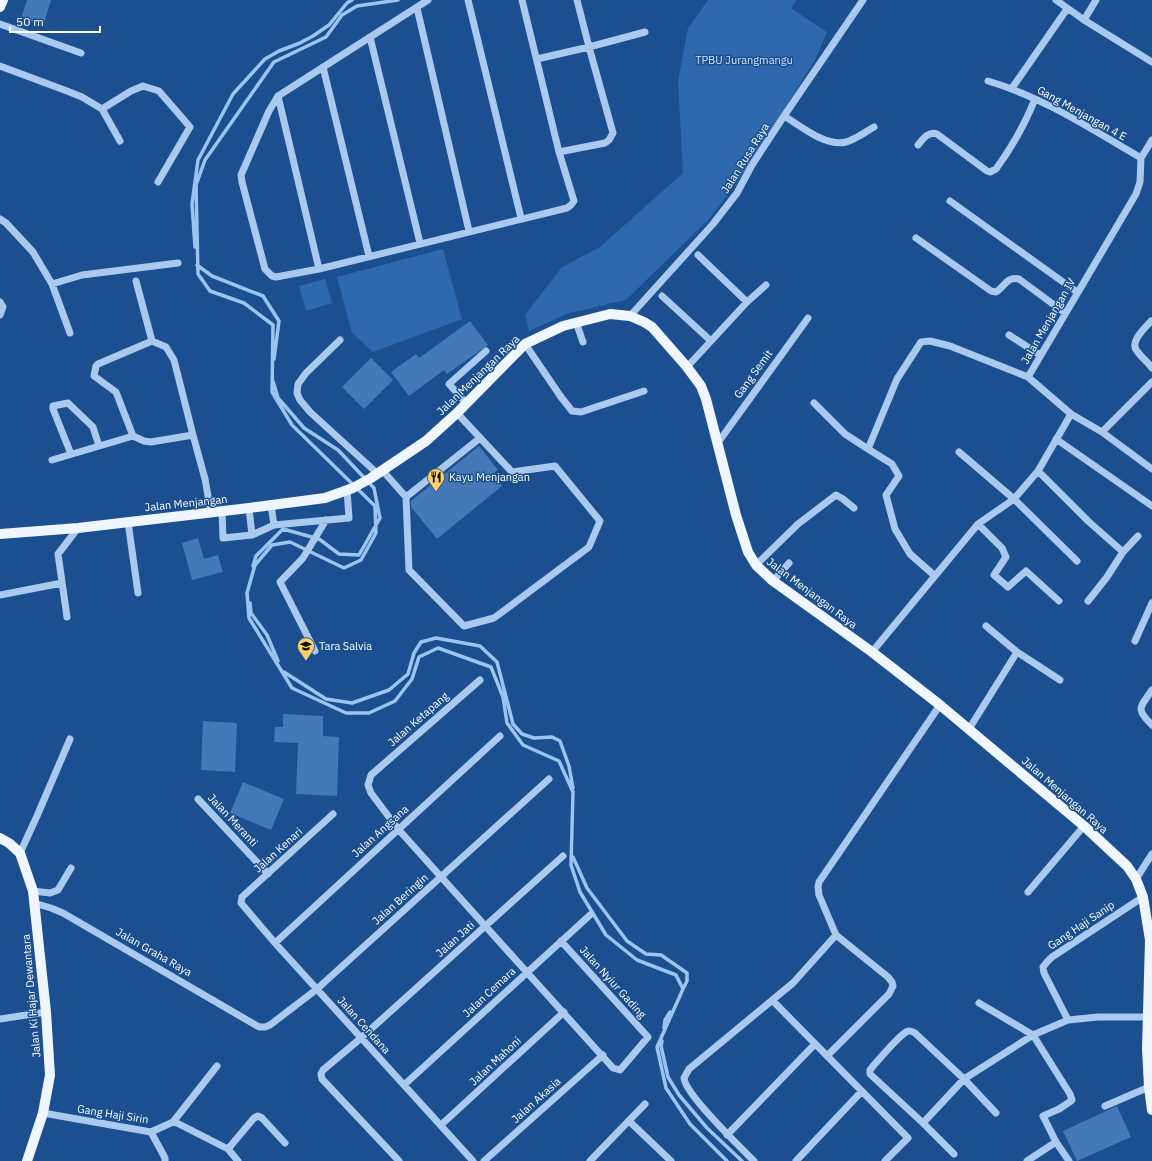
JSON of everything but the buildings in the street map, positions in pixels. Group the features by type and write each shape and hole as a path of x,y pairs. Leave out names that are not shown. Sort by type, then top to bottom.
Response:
{"main road":[{"path":"0,7 3,0"},
{"name":"Jalan Menjangan Raya","path":"377,474 426,441 525,344 563,326 610,314 630,316 652,327 687,367 701,386 738,522 748,552 756,565 773,581 872,652 940,705 1084,826 1127,866 1136,879 1143,897 1150,940 1148,1016 1150,1049 1149,1087 1152,1110"},
{"name":"Jalan Menjangan","path":"0,534 78,528 271,506 325,498 350,489 377,474"},
{"path":"0,838 9,843 20,853"},
{"name":"Jalan Ki Hajar Dewantara","path":"20,853 33,891 46,1012 50,1075 43,1113 30,1160"}],"street":[{"path":"428,0 278,96 269,111 242,169 241,175 265,269 268,274 276,277 319,269 521,218 567,208 573,203 574,201 559,152 522,0"},
{"path":"468,0 521,218"},
{"path":"559,152 605,143 610,140 613,132 577,0"},
{"name":"Jalan Rusa Raya","path":"630,316 713,224 737,193 752,165 863,0"},
{"path":"1056,0 1084,20 1152,62"},
{"path":"1084,20 1096,0"},
{"path":"417,8 469,231"},
{"path":"1012,88 1067,9"},
{"path":"0,24 81,53"},
{"path":"537,59 645,32"},
{"path":"370,37 420,243"},
{"path":"0,66 67,91 102,109 120,141"},
{"path":"323,67 369,256"},
{"name":"Gang Menjangan 4 E","path":"988,81 1012,88 1050,105 1141,158"},
{"path":"102,109 131,90 143,86 159,91 190,126 158,182"},
{"path":"278,96 319,269"},
{"path":"918,145 928,134 932,132 937,134 987,171 993,171 1009,150 1035,99"},
{"path":"784,116 831,143 846,142 858,137 874,127"},
{"name":"Jalan Menjangan IV","path":"1152,140 1141,158 1140,182 1136,194 1028,377 1071,414 1102,432 1152,469"},
{"path":"950,201 1077,292"},
{"path":"0,219 6,223 33,252 52,284 70,332"},
{"path":"916,238 991,291 996,292 1000,290 1007,280 1013,278 1019,279 1065,313"},
{"path":"698,255 747,302"},
{"path":"52,284 82,275 178,263"},
{"path":"136,281 152,341"},
{"path":"687,367 747,302 766,285"},
{"path":"662,296 711,341"},
{"path":"0,302 3,307 0,315"},
{"name":"Gang Semit","path":"716,444 808,318"},
{"path":"576,322 583,342"},
{"path":"1151,322 1136,339 1134,345 1136,351 1152,368"},
{"path":"1009,335 1040,355"},
{"path":"340,340 306,373 298,384 297,393 300,400 310,412 377,474 406,497 409,570 464,626 494,618 589,547 600,521 555,466 512,472 456,413"},
{"path":"133,436 116,392 94,376 96,366 98,364 152,341 166,346 174,360 205,479 211,513"},
{"path":"868,448 897,380 921,342 930,341 950,346 1028,377"},
{"path":"525,344 572,411 581,412 644,391"},
{"path":"466,403 448,384 486,351"},
{"path":"1102,432 1152,382"},
{"path":"71,454 53,406 68,403 93,427 99,446"},
{"path":"814,403 846,434 892,464 899,476 886,494 895,529 910,554 935,576"},
{"path":"872,652 978,524 1014,500 1038,471 1071,414"},
{"path":"52,460 133,436 144,441 151,442 193,435"},
{"path":"406,497 480,438"},
{"path":"1056,439 1152,506"},
{"path":"959,452 1014,500 1077,561"},
{"path":"1038,471 1088,521 1123,552"},
{"path":"222,511 223,538 252,535 274,525 349,518 350,489"},
{"path":"756,565 798,524 836,495 854,508"},
{"path":"271,506 274,525"},
{"path":"249,508 252,535"},
{"path":"315,652 280,582 303,558 326,520"},
{"path":"128,522 138,594"},
{"path":"978,524 1002,548 1006,557 994,575 1008,587 1026,571 1059,601"},
{"path":"68,617 58,554 78,528"},
{"path":"1088,601 1107,577 1123,552 1138,536"},
{"path":"773,581 789,563"},
{"path":"0,595 62,583"},
{"path":"1135,641 1152,603"},
{"path":"986,626 1017,652 1060,680"},
{"path":"969,729 1017,652"},
{"name":"Jalan Ketapang","path":"398,829 371,793 368,785 371,775 480,680"},
{"path":"1152,690 1141,709 1143,716 1152,725"},
{"path":"827,1056 890,994 894,986 888,977 836,935 819,895 819,882 940,705"},
{"name":"Jalan Angsana","path":"275,943 500,736"},
{"path":"20,853 38,816 70,739"},
{"name":"Jalan Beringin","path":"260,1027 270,1025 317,989 549,779"},
{"name":"Jalan Meranti","path":"198,799 268,874"},
{"name":"Jalan Kenari","path":"241,903 242,897 333,814"},
{"path":"1028,892 1084,826"},
{"path":"398,829 602,1055"},
{"path":"1136,879 1152,854"},
{"name":"Jalan Jati","path":"399,1161 322,1079 321,1074 563,856"},
{"path":"33,891 50,893 58,890 71,868"},
{"name":"Gang Haji Sanip","path":"1068,1020 1044,973 1043,967 1052,957 1143,897"},
{"name":"Jalan Graha Raya","path":"34,903 63,913 260,1027"},
{"name":"Jalan Cendana","path":"241,903 275,943 474,1161"},
{"name":"Jalan Cemara","path":"404,1085 590,915"},
{"path":"754,1161 727,1135 688,1088 684,1078 689,1069 793,983 836,935"},
{"name":"Jalan Nyiur Gading","path":"561,941 648,1037 620,1070 613,1068 602,1055"},
{"path":"772,1001 908,1138 885,1161"},
{"path":"979,1003 1033,1035 1072,1097 1072,1100 1067,1104 1042,1116 1056,1142 1069,1161"},
{"path":"0,1019 46,1012"},
{"name":"Jalan Mahoni","path":"441,1125 564,1012"},
{"path":"923,1123 964,1078 1033,1035 1068,1020 1104,1016 1148,1016"},
{"path":"954,1154 870,1074 870,1070 874,1065 901,1036 907,1031 915,1033 964,1078 996,1113"},
{"path":"727,1135 815,1044"},
{"name":"Jalan Akasia","path":"484,1161 602,1055"},
{"path":"217,1066 173,1122 228,1149 238,1161"},
{"path":"1105,1106 1149,1087"},
{"path":"796,1161 862,1091"},
{"path":"590,1161 645,1104"},
{"name":"Gang Haji Sirin","path":"43,1113 150,1132 173,1122"},
{"path":"228,1149 254,1118 258,1116 262,1118 285,1143"},
{"path":"629,1121 671,1161"},
{"path":"150,1132 166,1160"},
{"path":"1027,1161 1056,1142"}],"green space":[{"name":"TPBU Jurangmangu","path":"708,0 797,0 791,8 827,32 815,60 749,166 710,218 626,300 569,313 529,331 525,315 562,267 600,247 683,173 678,81 688,28"},
{"path":"443,249 462,319 373,352 352,333 337,277"},
{"path":"325,279 332,303 306,311 299,286"}],"waterway":[{"path":"195,247 192,204 198,160 233,94 265,59 313,36 329,25 347,3 352,0"},
{"path":"398,0 357,6 342,15 326,37 274,62 205,160 196,185 198,274 210,291 244,303 273,325 272,392 292,425 375,506 376,533 361,560 344,568 290,542 272,545 255,565 247,593 249,618 292,688 346,713 369,713 395,701 412,679 419,657 438,648 491,667 503,697 507,723 523,745 559,761 573,792 571,865 580,892 606,935 637,960 676,975 683,989 657,1047 666,1088 690,1124 727,1161"},
{"path":"197,265 212,276 263,296 279,321 274,359"},
{"path":"253,566 256,556 283,529 319,539 339,554 359,555 380,518 374,488 338,450 304,428 278,398 273,381"},
{"path":"250,603 251,613 267,635 278,661"},
{"path":"284,672 326,699 352,703 389,690 408,674 414,653 421,642 436,638 480,646 497,662 513,724 522,734 534,738 552,737 560,741 569,766 573,788"},
{"path":"573,857 587,888 627,941 646,954 661,955 687,973 687,981 683,989"},
{"path":"664,1028 665,1020 670,1012"},
{"path":"662,1041 661,1046 668,1077 679,1095 707,1128 742,1161"}],"place":[{"name":"Kayu Menjangan","path":"436,492"},
{"name":"Tara Salvia","path":"306,661"}]}
